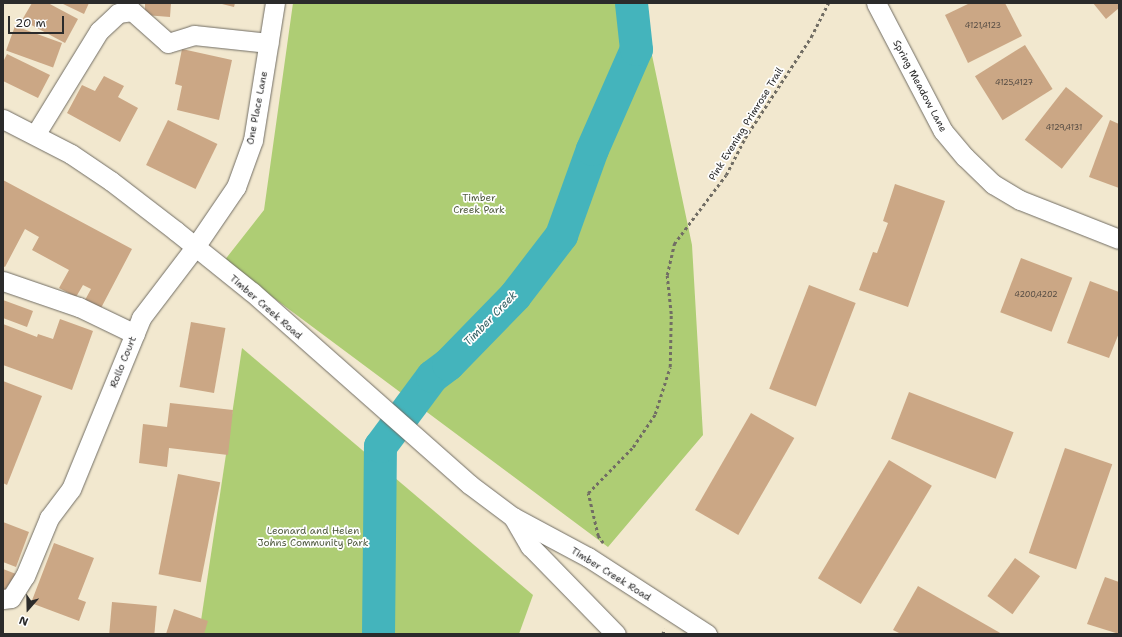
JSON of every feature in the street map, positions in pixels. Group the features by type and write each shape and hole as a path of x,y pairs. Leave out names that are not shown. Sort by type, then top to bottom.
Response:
{"street":[{"name":"One Place Lane","path":"195,247 236,187 253,140 275,3"},
{"name":"Spring Meadow Lane","path":"876,3 943,131 965,157 993,184 1020,200 1119,239"},
{"path":"35,136 99,31 118,13 132,11 168,43 194,35 269,43"},
{"name":"Timber Creek Road","path":"3,119 112,181 252,292 367,396 469,484 513,517 588,557 707,634"},
{"name":"Rollo Court","path":"3,599 11,598 25,576 48,518 72,489 141,318 195,247"},
{"path":"3,281 79,307 135,334"},
{"name":"Timber Creek Road","path":"513,517 530,546 616,634"}],"path":[{"name":"Pink Evening Primrose Trail","path":"605,546 598,536 588,493 633,447 655,414 670,367 671,314 667,275 674,244 726,175 746,138 811,37 828,3"}],"green space":[{"name":"Timber Creek Park","path":"293,3 641,3 692,245 703,435 608,547 224,261 264,210"},
{"name":"Leonard and Helen Johns Community Park","path":"242,348 533,595 519,634 199,634"}],"building":[{"path":"32,3 48,3 78,19 65,43 22,20"},
{"path":"61,3 89,3 84,14"},
{"path":"145,3 171,3 170,17 145,15"},
{"path":"218,3 235,3 234,7"},
{"path":"970,3 1005,3 1022,36 968,63 945,15"},
{"path":"1093,3 1119,3 1119,8 1106,19"},
{"path":"15,26 62,43 53,68 6,50"},
{"path":"1025,45 1053,89 1003,120 975,76"},
{"path":"182,49 232,60 219,120 177,110 182,86 175,84"},
{"path":"7,54 50,75 38,98 3,81 3,62"},
{"path":"104,76 124,86 118,97 138,108 120,142 67,113 82,85 95,91"},
{"path":"1066,87 1103,116 1062,169 1025,140"},
{"path":"168,120 217,144 196,189 146,165"},
{"path":"1110,120 1119,124 1119,188 1089,177"},
{"path":"3,180 132,249 101,308 85,300 91,289 83,285 76,297 59,288 69,270 32,250 39,237 25,229 5,267 3,266"},
{"path":"895,184 945,201 908,307 859,290 873,252 877,253 888,223 883,221"},
{"path":"1021,258 1072,278 1052,332 1000,312"},
{"path":"1090,281 1119,292 1119,333 1109,358 1067,343"},
{"path":"809,285 856,303 816,407 769,389"},
{"path":"3,300 33,311 27,327 3,318"},
{"path":"60,319 93,331 72,390 3,365 3,324 37,337 38,334 53,339"},
{"path":"191,322 225,328 214,393 180,387"},
{"path":"3,381 42,396 7,485 3,483"},
{"path":"909,392 1014,432 996,479 891,439"},
{"path":"170,403 233,410 228,455 169,448 167,467 139,463 143,424 167,427"},
{"path":"751,413 794,438 738,535 695,510"},
{"path":"1065,448 1112,464 1076,569 1029,553"},
{"path":"889,460 932,486 861,604 818,578"},
{"path":"178,474 220,482 201,582 159,574"},
{"path":"3,522 29,532 16,567 3,562"},
{"path":"54,543 94,558 78,599 86,602 79,621 31,603"},
{"path":"1015,558 1040,576 1012,614 987,596"},
{"path":"3,569 16,574 3,593"},
{"path":"1105,577 1119,582 1119,634 1087,624"},
{"path":"918,586 1002,634 901,634 893,630"},
{"path":"112,602 157,606 154,634 109,634"},
{"path":"174,609 208,621 204,634 166,634"}],"waterway":[{"name":"Timber Creek","path":"378,634 380,446 432,376 448,364 515,295 561,235 592,149 636,49 631,3"}]}
